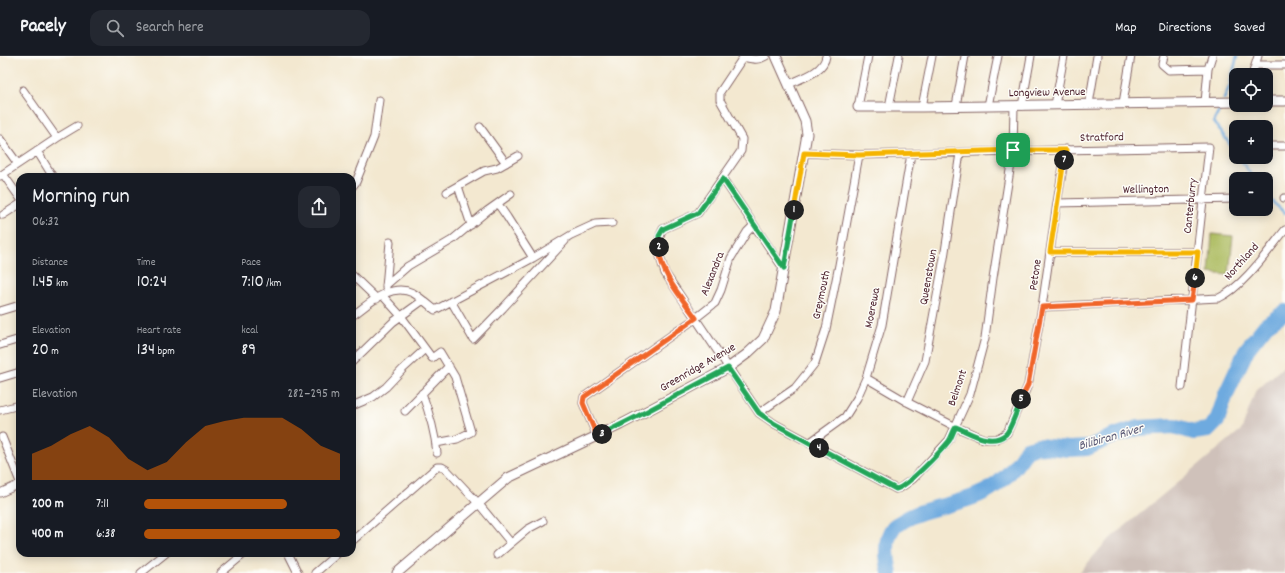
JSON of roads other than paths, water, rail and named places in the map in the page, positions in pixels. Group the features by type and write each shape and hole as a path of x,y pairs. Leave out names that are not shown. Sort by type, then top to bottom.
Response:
{"street":[{"path":"743,56 754,60 761,59 766,56"},
{"name":"Belmont","path":"743,56 720,92 720,100 742,139 741,151 698,213 663,229 659,236 659,253 665,273 759,413 808,443 896,489 913,479 949,440 970,394 985,338 1013,150 1018,106 1031,56"},
{"name":"Greenridge Avenue","path":"397,573 508,478 638,416 728,368 747,354 763,339 776,311 807,134 805,121 776,56"},
{"path":"789,84 815,72 822,66 826,60 826,56"},
{"path":"858,107 868,56"},
{"path":"890,107 899,56"},
{"path":"922,107 932,56"},
{"path":"956,106 965,56"},
{"path":"988,106 998,56"},
{"path":"1055,105 1064,56"},
{"path":"1089,104 1097,56"},
{"path":"1123,104 1131,56"},
{"path":"1164,56 1162,64 1169,70 1208,69"},
{"path":"1205,102 1208,69 1212,56"},
{"path":"1255,68 1258,56"},
{"path":"1256,65 1285,65"},
{"path":"23,90 57,138"},
{"path":"356,182 374,137 379,100"},
{"path":"1273,101 1285,101"},
{"name":"Longview Avenue","path":"858,107 1229,102"},
{"path":"16,193 2,175 77,126"},
{"path":"480,127 506,163"},
{"path":"0,139 18,164"},
{"path":"1273,146 1285,146"},
{"name":"Stratford","path":"804,153 859,155 960,153 1013,150 1209,147"},
{"name":"Canterburry","path":"1182,387 1209,147"},
{"name":"Petone","path":"866,378 907,402 956,427 984,439 996,439 1007,433 1028,385 1042,307 1066,150"},
{"path":"37,151 51,173"},
{"name":"Queenstown","path":"907,402 925,361 944,258 960,153"},
{"name":"Moerewa","path":"808,443 845,417 857,398 866,378 882,325 911,154"},
{"name":"Greymouth","path":"759,413 795,388 815,363 826,329 841,257 859,155"},
{"path":"447,192 484,171 497,168 518,156"},
{"path":"723,179 784,268"},
{"path":"458,186 471,225"},
{"path":"386,285 408,266 452,240 487,211 511,194"},
{"name":"Wellington","path":"1057,203 1229,199"},
{"path":"498,204 533,258"},
{"path":"3,215 16,207"},
{"path":"356,313 394,290 403,290 413,294 435,310 533,258 571,235 596,224 612,222"},
{"name":"Alexandra","path":"597,436 583,403 584,397 715,303 721,290 731,258 747,232 754,226"},
{"name":"Northland","path":"1042,307 1219,298 1229,294 1242,281 1285,230"},
{"path":"451,301 473,339 571,235"},
{"path":"382,296 386,285 390,242"},
{"path":"1050,252 1198,252"},
{"path":"356,278 382,296 401,316 432,358 440,352 455,377 471,432 458,439 436,443"},
{"path":"356,358 401,316 422,301"},
{"path":"0,311 16,306"},
{"path":"0,345 16,340"},
{"path":"356,404 373,397 386,387 403,369 426,349"},
{"path":"405,411 449,366"},
{"path":"0,378 16,373"},
{"path":"422,393 427,406 436,443 437,454"},
{"path":"0,410 16,406"},
{"path":"2,437 16,473"},
{"path":"356,538 437,467 442,467 447,470 478,503 511,543"},
{"path":"0,493 16,485"},
{"path":"497,555 528,529 543,521"},
{"path":"141,573 161,557"},
{"path":"221,573 235,557"},
{"path":"290,557 298,573"},
{"path":"316,573 334,557"}],"waterway":[{"path":"1224,99 1230,85 1237,56"},
{"path":"1222,104 1214,122 1229,143"},
{"path":"1244,164 1249,172"},
{"path":"1273,202 1285,213"},
{"name":"Bilibiran River","path":"890,573 887,556 887,544 890,533 894,527 918,513 969,499 993,487 1012,470 1027,449 1038,446 1069,449 1087,448 1109,438 1138,428 1174,426 1194,432 1208,430 1217,421 1226,394 1247,349 1266,325 1285,312"}]}
